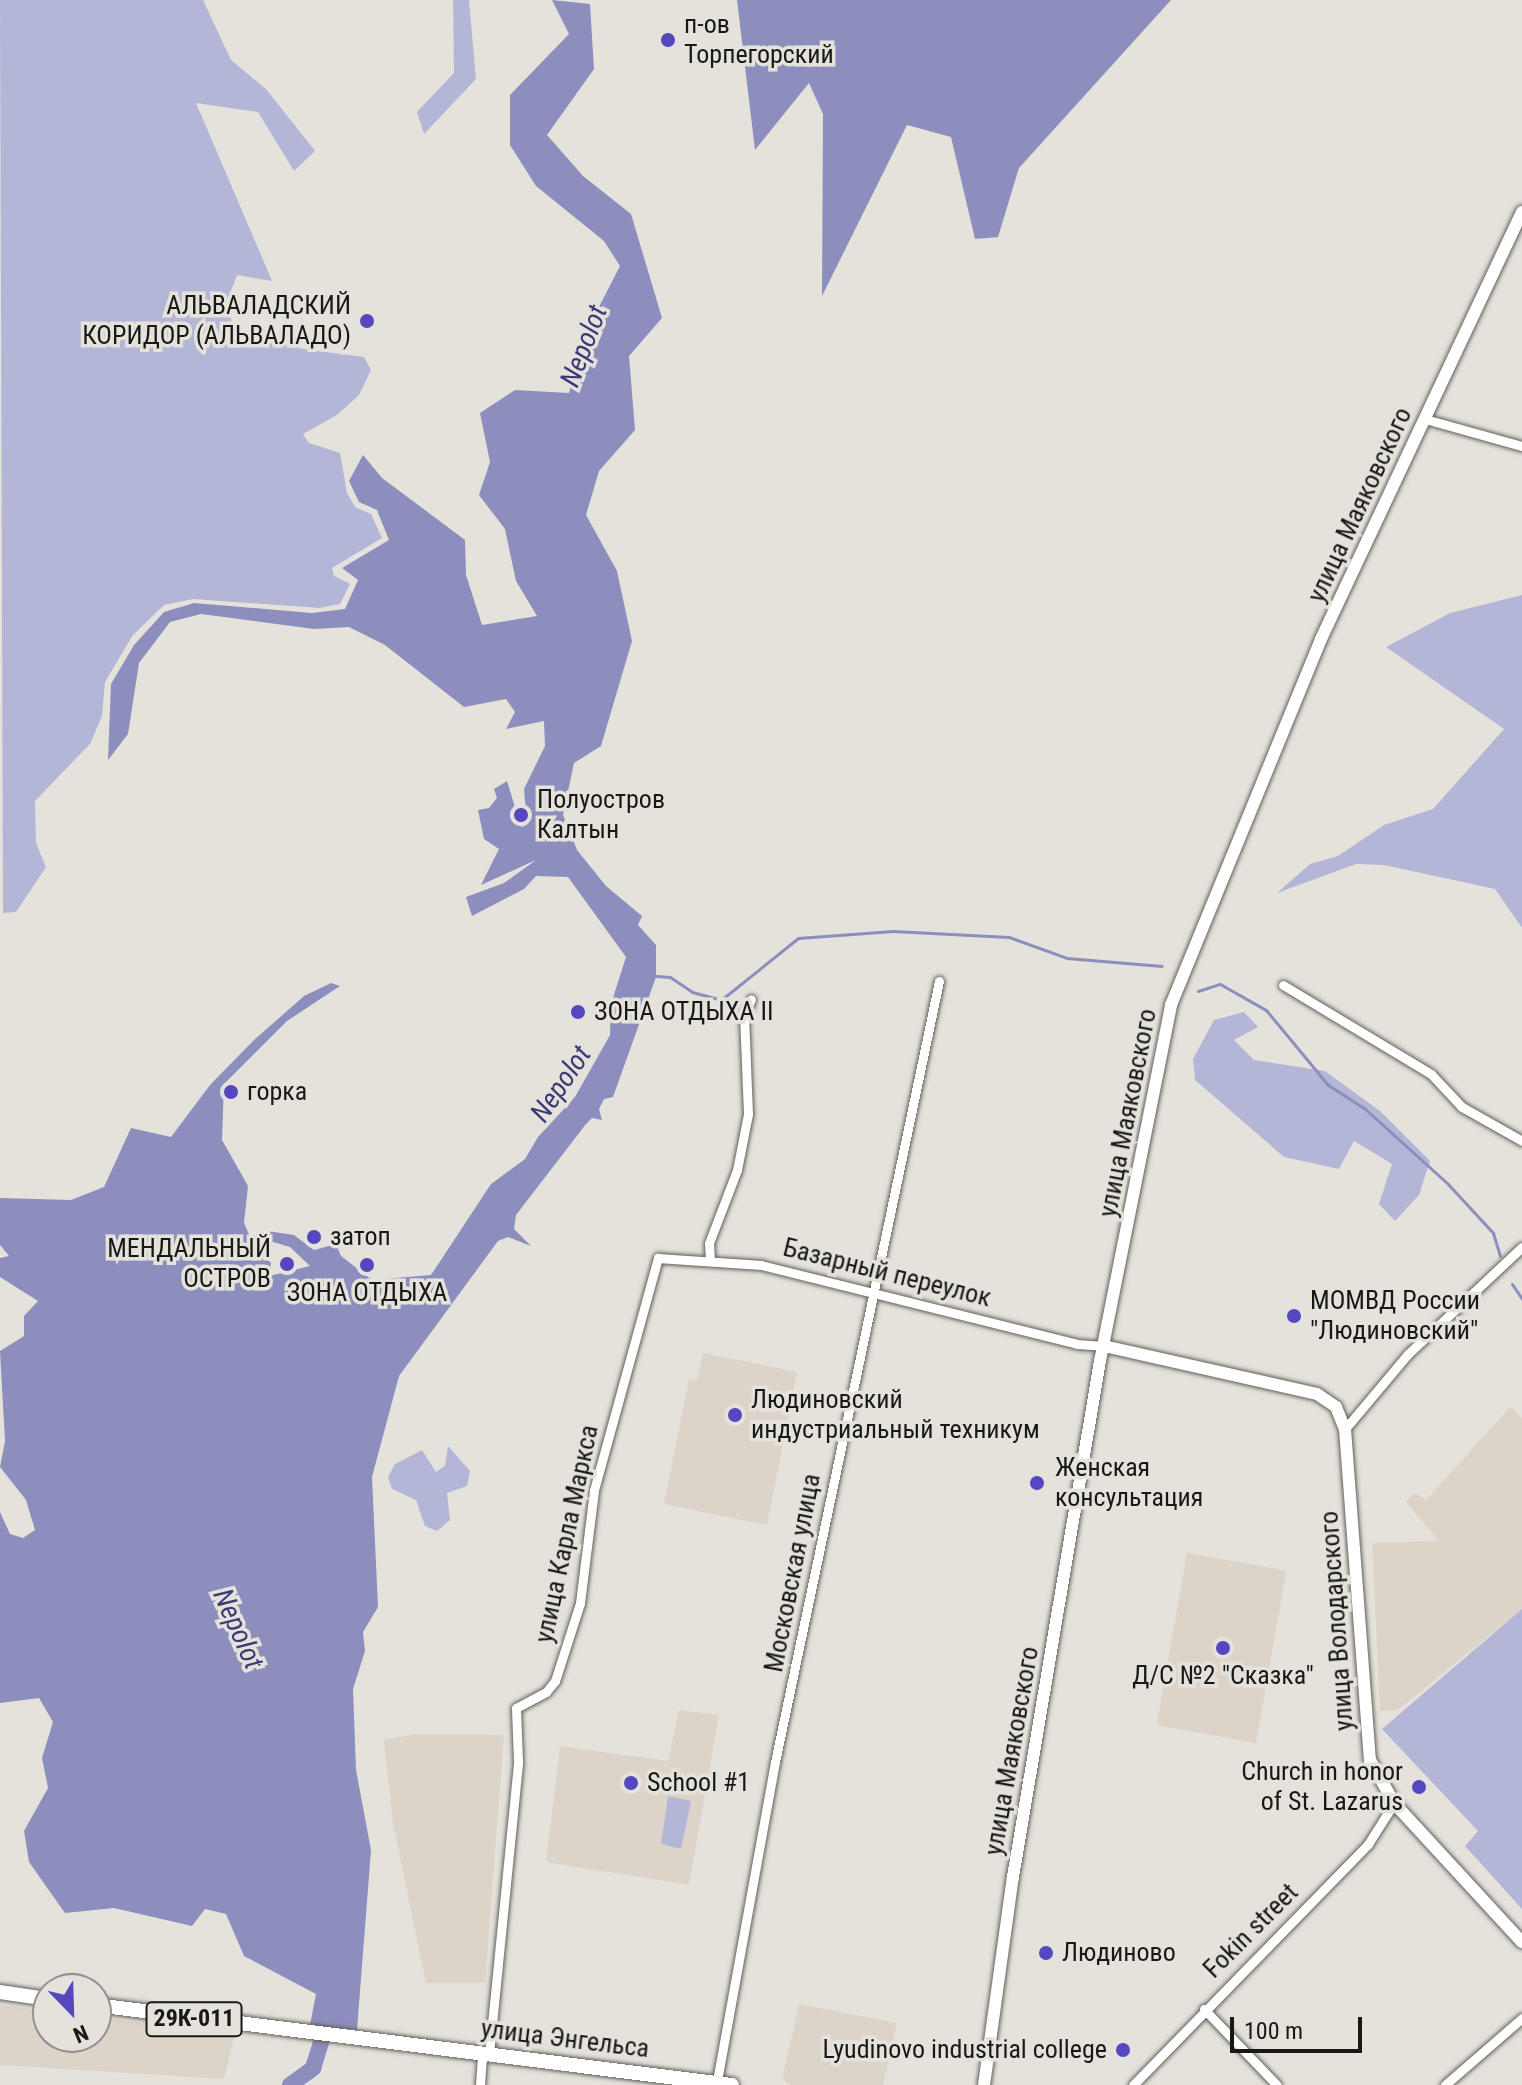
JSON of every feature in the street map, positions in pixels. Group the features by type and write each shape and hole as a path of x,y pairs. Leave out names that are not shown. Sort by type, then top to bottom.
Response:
{"main road":[{"path":"0,1992 32,1997"},
{"name":"улица Энгельса","path":"112,2007 292,2033 725,2083"}],"street":[{"name":"улица Маяковского","path":"984,2085 1013,1877 1104,1346 1171,1005 1321,639 1522,212"},
{"path":"1425,419 1522,446"},
{"name":"Московская улица","path":"725,2083 775,1762 939,981"},
{"path":"1283,985 1431,1074 1462,1107 1522,1141"},
{"path":"710,1261 711,1234 737,1170 748,1114 744,1015 751,999"},
{"path":"1104,1346 1317,1394 1336,1407 1345,1429 1408,1354 1522,1247"},
{"name":"Базарный переулок","path":"658,1258 761,1265 1077,1344 1104,1346"},
{"name":"улица Карла Маркса","path":"480,2085 482,2059 489,2054 518,1761 516,1708 555,1681 580,1603 594,1490 658,1258"},
{"name":"улица Володарского","path":"1345,1429 1370,1760 1394,1803 1522,1942"},
{"name":"Fokin street","path":"1133,2085 1368,1844 1394,1803"},
{"path":"1204,2009 1277,2085"},
{"path":"1445,2085 1522,2018"},
{"path":"614,2085 612,2073 618,2069"}],"shaded area":[{"path":"0,0 203,0 231,60 266,89 315,151 294,171 258,112 196,103 272,281 237,275 228,299 233,331 303,349 364,357 371,370 359,395 337,415 303,434 309,443 340,453 347,493 355,507 371,514 382,538 332,568 334,576 350,584 340,604 319,608 193,599 164,605 133,635 105,682 102,716 90,744 35,801 36,843 46,867 16,912 3,913"},
{"path":"453,0 469,0 476,79 424,134 417,112 454,73"},
{"path":"1522,595 1522,928 1495,889 1384,865 1356,864 1277,893 1310,864 1338,856 1384,825 1433,809 1504,729 1386,647 1450,613"},
{"path":"1244,1012 1258,1027 1234,1040 1254,1060 1325,1071 1380,1111 1430,1161 1419,1195 1395,1221 1379,1204 1392,1164 1354,1141 1339,1169 1284,1157 1195,1080 1193,1059 1214,1020"},
{"name":"Людиновский индустриальный техникум","path":"703,1353 797,1372 767,1525 664,1504 689,1379 697,1380"},
{"path":"1510,1407 1522,1418 1522,1609 1398,1710 1380,1711 1372,1543 1439,1541 1406,1502 1415,1492 1426,1500"},
{"path":"448,1446 470,1471 467,1486 447,1493 450,1520 437,1531 425,1526 416,1500 392,1489 388,1477 395,1464 422,1450 436,1472 445,1466"},
{"name":"Д/С №2 \"Сказка\"","path":"1187,1553 1286,1571 1256,1743 1157,1725"},
{"path":"1522,1609 1522,1909 1465,1846 1478,1831 1382,1729"},
{"name":"School #1","path":"679,1710 719,1715 689,1885 546,1862 560,1746 668,1761"},
{"path":"416,1734 504,1735 485,1983 426,1983 393,1823 384,1740"},
{"path":"668,1796 691,1801 681,1849 661,1844"},
{"path":"799,2004 897,2023 883,2085 791,2085 782,2080"},
{"path":"0,2005 32,2009 32,2053 112,2053 112,2019 235,2034 224,2079 0,2065"}],"water":[{"path":"552,0 590,4 594,69 547,135 583,176 631,214 662,318 629,356 635,430 599,471 586,515 617,571 632,641 601,746 574,763 563,815 577,850 606,886 642,916 638,925 656,945 656,977 613,1097 604,1099 599,1109 602,1120 592,1118 586,1124 516,1215 514,1229 531,1246 508,1237 498,1241 399,1376 372,1477 378,1607 363,1632 365,1651 353,1689 356,1770 371,1850 357,2030 310,2025 316,1994 244,1956 226,1914 205,1909 192,1926 114,1908 65,1913 29,1862 24,1831 48,1788 42,1758 53,1722 39,1698 0,1703 0,1512 10,1534 23,1538 35,1530 26,1500 0,1467 5,1441 0,1351 24,1336 24,1316 38,1301 0,1277 0,1258 9,1256 0,1245 0,1198 71,1200 104,1187 131,1128 171,1137 210,1085 253,1041 304,996 331,983 340,986 287,1021 224,1084 222,1140 248,1186 244,1223 255,1248 271,1263 269,1276 310,1266 290,1247 270,1241 267,1231 294,1235 314,1250 336,1244 341,1256 372,1280 431,1275 491,1184 525,1159 538,1137 575,1097 610,1035 611,1004 626,957 568,877 536,876 524,889 472,916 466,897 504,883 536,860 481,885 499,849 484,839 478,810 489,808 497,798 494,789 507,781 521,827 527,825 524,789 545,746 544,721 506,729 515,712 506,699 464,707 385,645 349,627 314,629 201,614 170,622 139,663 128,734 108,760 111,684 134,645 164,612 194,603 312,613 345,609 358,580 342,568 389,540 377,510 359,502 349,481 363,455 382,478 465,540 466,575 482,625 537,616 516,581 505,529 479,495 490,462 480,413 515,390 569,393 586,332 620,266 604,241 536,186 510,145 510,95 569,34"},
{"path":"737,0 1171,0 1019,168 998,237 975,239 951,137 907,125 822,296 823,114 809,83 755,150"}],"waterway":[{"path":"656,976 670,977 692,992 721,1000 798,938 893,931 1009,937 1067,958 1162,966"},
{"path":"1198,991 1220,984 1266,1010 1328,1085 1364,1108 1448,1184 1493,1233 1500,1256"},
{"path":"1512,1284 1522,1299"},
{"name":"Nepolot","path":"290,2085 313,2068 328,2020"}],"place":[{"name":"п-ов Торпегорский","path":"668,40"},
{"name":"АЛЬВАЛАДСКИЙ КОРИДОР (АЛЬВАЛАДО)","path":"367,321"},
{"name":"Полуостров Калтын","path":"521,815"},
{"name":"ЗОНА ОТДЫХА II","path":"578,1012"},
{"name":"горка","path":"231,1092"},
{"name":"затоп","path":"314,1237"},
{"name":"МЕНДАЛЬНЫЙ ОСТРОВ","path":"287,1264"},
{"name":"ЗОНА ОТДЫХА","path":"367,1265"},
{"name":"МОМВД России \"Людиновский\"","path":"1294,1316"},
{"name":"Людиновский индустриальный техникум","path":"735,1415"},
{"name":"Женская консультация","path":"1037,1483"},
{"name":"Д/С №2 \"Сказка\"","path":"1223,1648"},
{"name":"School #1","path":"631,1783"},
{"name":"Church in honor of St. Lazarus","path":"1419,1787"},
{"name":"Людиново","path":"1046,1953"},
{"name":"Lyudinovo industrial college","path":"1123,2050"}]}
